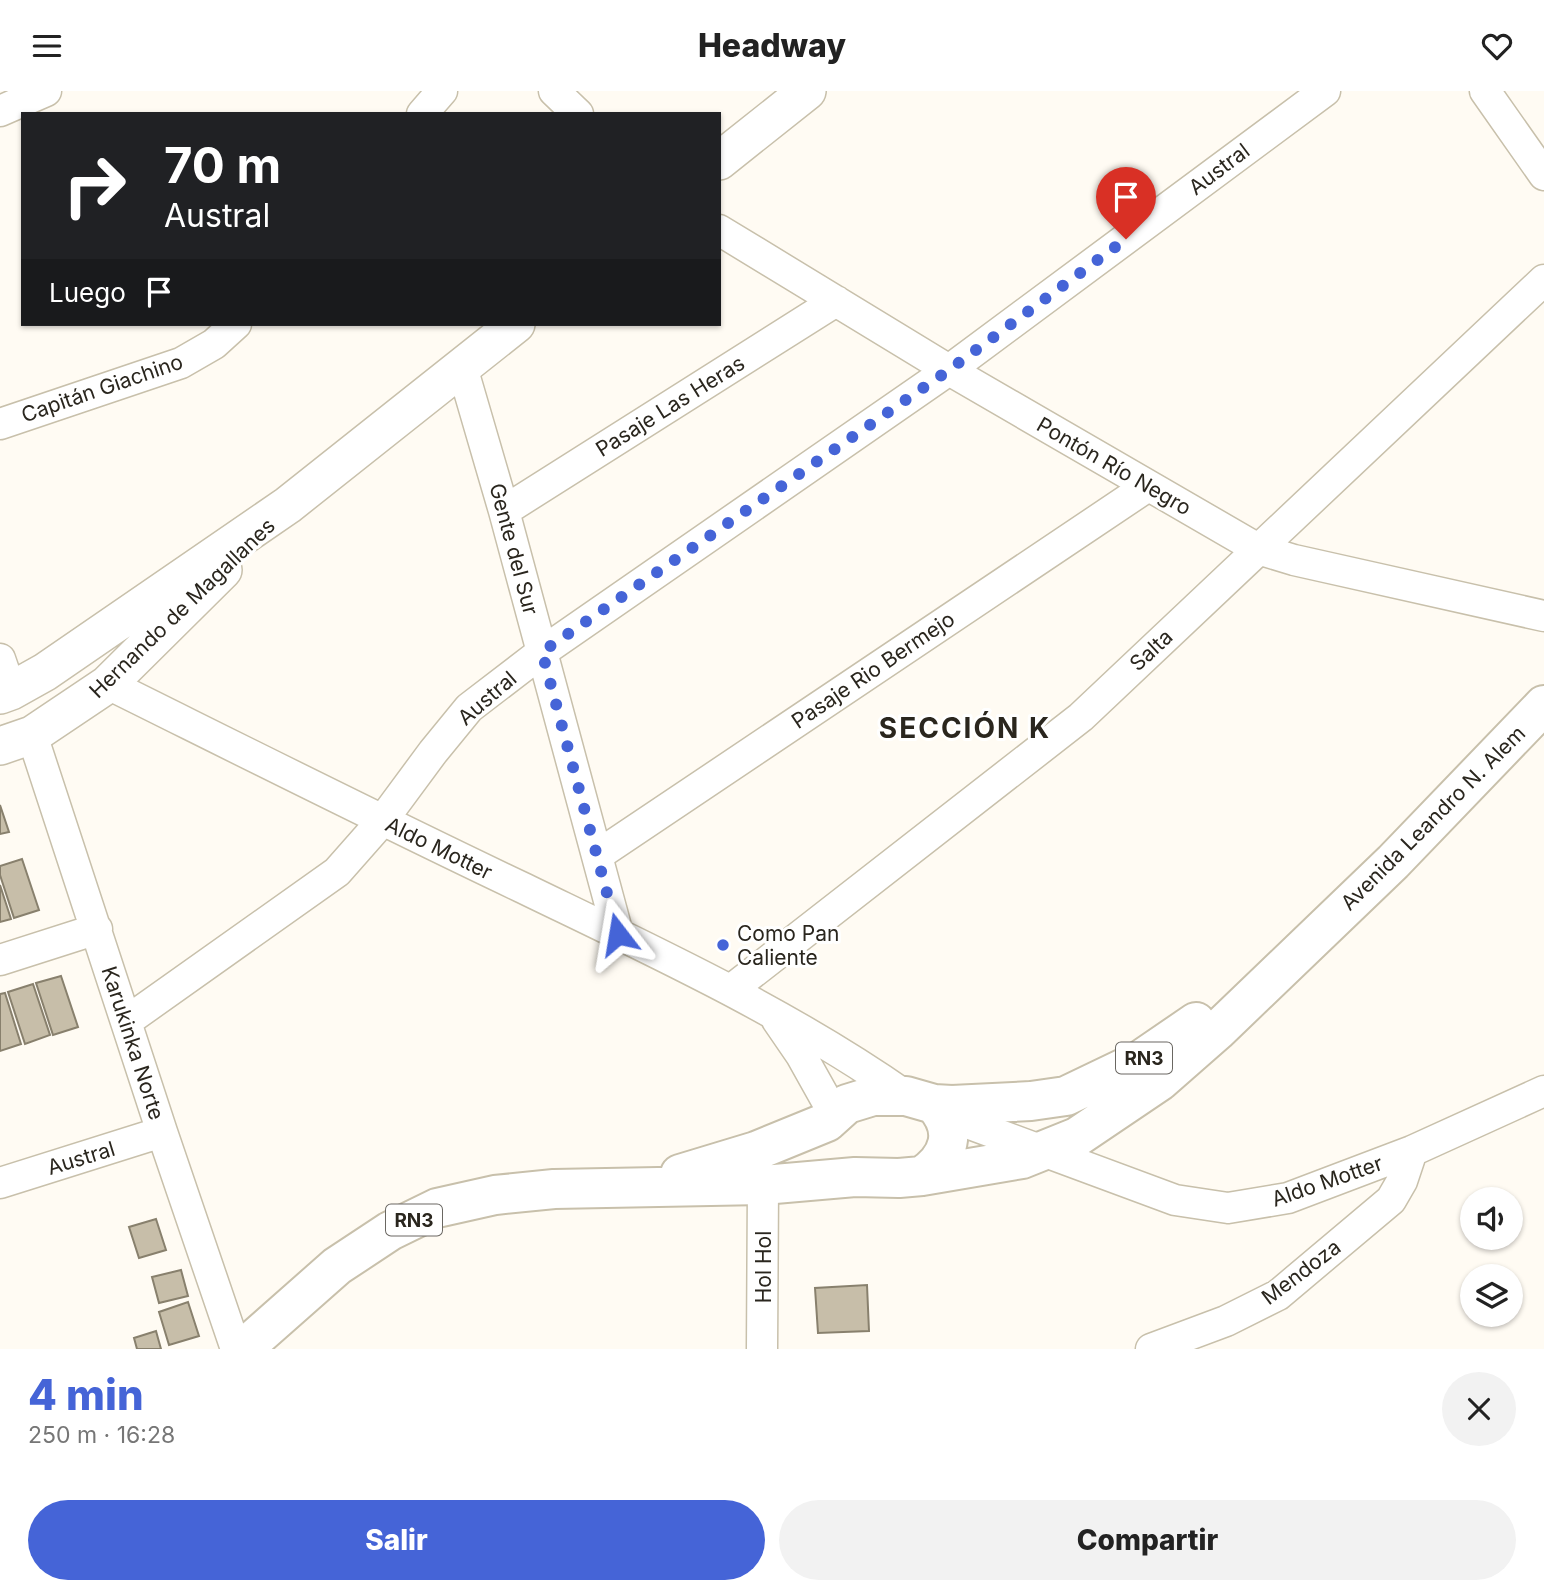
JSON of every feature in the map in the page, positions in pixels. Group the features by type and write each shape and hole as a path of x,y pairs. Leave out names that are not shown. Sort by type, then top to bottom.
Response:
{"highway":[{"name":"Avenida Leandro N. Alem","path":"243,1349 337,1266 390,1231 437,1208 495,1195 554,1189 763,1185 855,1177 922,1176 990,1166 1043,1152 1077,1137 1160,1081 1217,1031 1393,862 1544,705"},
{"name":"Avenida Leandro N. Alem","path":"625,1188 705,1168 756,1151 831,1118 847,1104 860,1098 890,1094 928,1105 1031,1101 1066,1096 1139,1061 1322,930"},
{"path":"922,1176 934,1168 943,1156 947,1143 948,1128 928,1105"},
{"path":"831,1118 827,1138 832,1153 841,1167 855,1177"}],"main road":[{"path":"721,159 807,91"},
{"name":"Hernando de Magallanes","path":"4,682 45,672 288,505 513,326"},
{"name":"Hernando de Magallanes","path":"16,741 108,684 288,505"}],"street":[{"path":"0,111 46,91"},
{"path":"424,112 442,91"},
{"path":"554,91 576,112"},
{"name":"Austral","path":"127,1021 337,872 382,821 433,752 470,708 542,652 949,370 1325,91"},
{"path":"1485,91 1544,175"},
{"name":"Pontón Río Negro","path":"721,231 949,370 1258,549 1294,560 1544,616"},
{"name":"Salta","path":"732,989 1080,717 1544,280"},
{"name":"Pasaje Las Heras","path":"504,511 836,301"},
{"name":"Capitán Giachino","path":"0,424 181,363 214,344 234,326"},
{"name":"Gente del Sur","path":"462,367 504,511 618,934"},
{"name":"Pasaje Rio Bermejo","path":"598,855 1148,486"},
{"name":"Aldo Motter","path":"108,684 382,821 732,989 928,1105 1043,1152 1175,1200 1228,1208 1288,1198 1412,1151 1544,1091"},
{"name":"Karukinka Norte","path":"16,741 97,929 236,1349"},
{"path":"0,961 97,929"},
{"name":"Aldo Motter","path":"771,1011 801,1055 831,1118"},
{"name":"Austral","path":"0,1183 162,1132"},
{"name":"Mendoza","path":"1151,1349 1226,1321 1278,1295 1391,1200 1402,1181 1412,1151"},
{"name":"Hol Hol","path":"762,1349 763,1185"}],"building":[{"path":"0,805 9,832 0,834"},
{"path":"22,859 39,910 14,918 0,875 0,866"},
{"path":"0,885 11,919 0,922"},
{"path":"61,976 78,1027 53,1035 36,983"},
{"path":"33,984 50,1035 25,1044 8,992"},
{"path":"5,993 21,1044 0,1051 0,994"},
{"path":"156,1219 166,1250 139,1258 129,1227"},
{"path":"181,1270 188,1296 159,1303 152,1277"},
{"path":"867,1285 869,1331 818,1333 815,1288"},
{"path":"188,1302 199,1336 169,1345 159,1312"},
{"path":"156,1331 161,1349 137,1349 134,1338"}],"place":[{"name":"Como Pan Caliente","path":"723,945"}],"district":[{"name":"SECCIÓN K","path":"965,728"}],"route":[{"path":"618,934 542,652 949,370 1126,239"}]}
